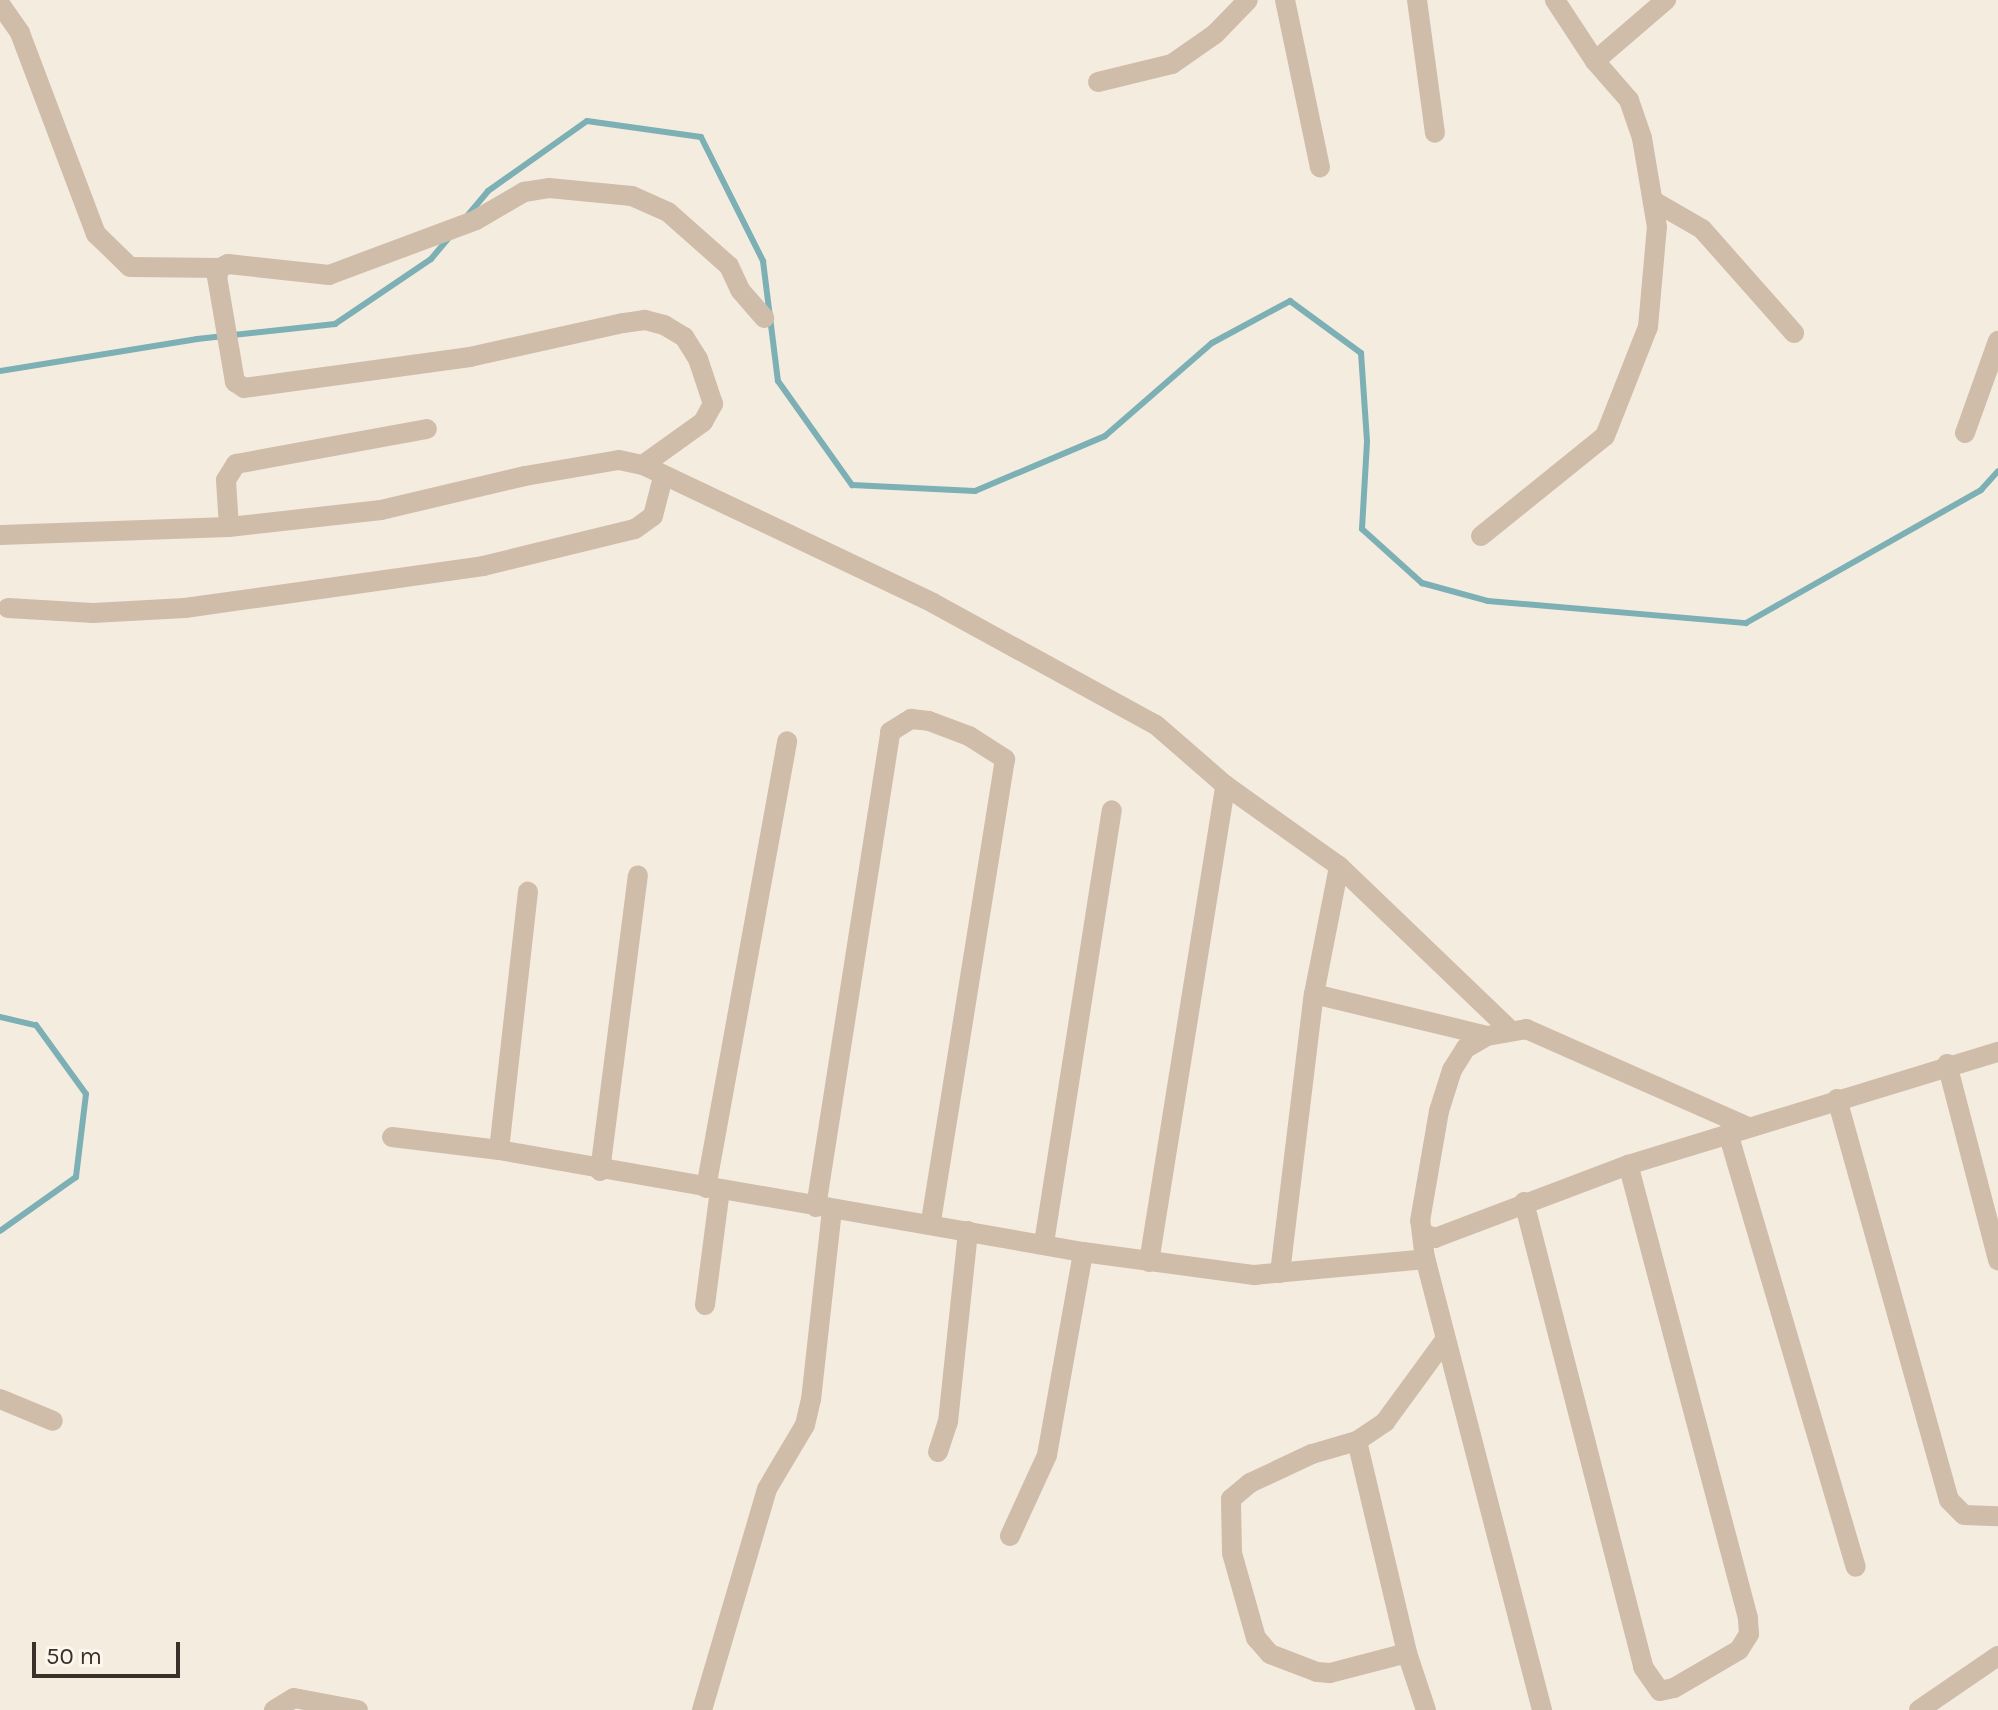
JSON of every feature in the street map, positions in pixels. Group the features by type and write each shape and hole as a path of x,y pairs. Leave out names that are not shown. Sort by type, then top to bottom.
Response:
{"street":[{"path":"1098,82 1183,58 1248,0"},
{"path":"1285,0 1320,167"},
{"path":"1417,0 1435,133"},
{"path":"1481,536 1582,458 1605,436 1623,402 1648,327 1657,261 1655,202 1629,100 1595,61 1555,0"},
{"path":"1595,61 1666,0"},
{"path":"0,4 20,33 96,234 130,267 218,273 228,264 329,275 476,220 524,192 590,192 632,196 668,212 729,266 740,290 764,318"},
{"path":"1655,202 1702,229 1794,333"},
{"path":"218,273 235,382 259,388 470,357 645,320 684,337 698,359 713,404 703,422 643,465"},
{"path":"1965,433 1998,341"},
{"path":"229,527 226,480 236,464 427,429"},
{"path":"0,535 229,527 381,510 619,460 643,465 663,477 724,501 1044,660 1156,725 1225,785 1339,866 1508,1028 1562,1042 1737,1130 1856,1567"},
{"path":"8,608 93,613 185,608 483,566 635,529 653,516 663,477"},
{"path":"702,1710 767,1489 808,1412 824,1208 890,732 911,719 929,721 969,736 1005,759 930,1225"},
{"path":"705,1305 713,1189 787,741"},
{"path":"1149,1262 1225,785"},
{"path":"1044,1243 1112,810"},
{"path":"1280,1273 1314,994 1339,866"},
{"path":"600,1171 638,875"},
{"path":"499,1150 528,892"},
{"path":"1314,994 1487,1036"},
{"path":"1508,1028 1466,1048 1439,1111 1422,1233 1425,1259 1445,1340 1542,1710"},
{"path":"1422,1233 1435,1238 1628,1165 1947,1064 1998,1052"},
{"path":"1947,1064 1998,1260"},
{"path":"1837,1099 1949,1500 1964,1515 1998,1516"},
{"path":"392,1137 499,1150 600,1171 1044,1243 1083,1252 1254,1275 1425,1259"},
{"path":"1524,1202 1643,1667 1660,1691 1674,1688 1739,1650 1749,1634 1748,1618 1628,1165"},
{"path":"938,1452 948,1422 968,1231"},
{"path":"1010,1536 1047,1455 1083,1252"},
{"path":"1407,1653 1330,1673 1270,1654 1256,1638 1232,1553 1231,1499 1250,1483 1312,1454 1357,1441 1385,1422 1410,1395 1445,1340"},
{"path":"0,1399 53,1421"},
{"path":"1357,1441 1407,1653 1426,1710"},
{"path":"1919,1710 1998,1656"},
{"path":"274,1710 304,1698 358,1710"}],"waterway":[{"path":"468,215 488,191 587,121 701,137 763,261 778,381 852,485 975,491 1105,436 1212,343 1290,301 1361,353 1367,442 1362,529 1422,583 1488,601 1746,623 1981,490 1998,471"},
{"path":"0,371 197,339 335,324 431,259 450,236"},
{"path":"0,1017 36,1025 86,1094 76,1177 0,1231"}]}
